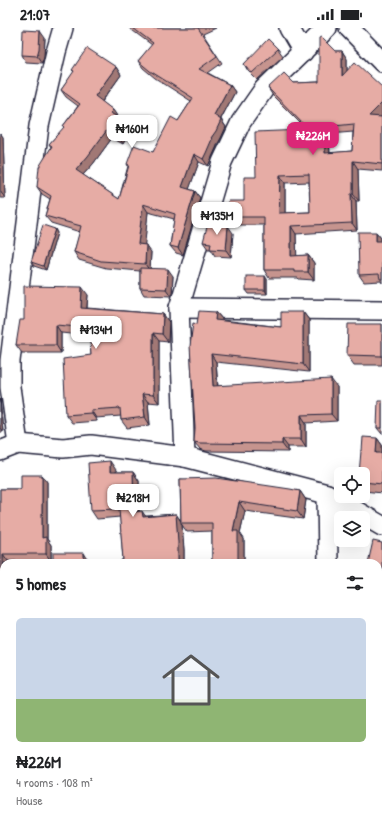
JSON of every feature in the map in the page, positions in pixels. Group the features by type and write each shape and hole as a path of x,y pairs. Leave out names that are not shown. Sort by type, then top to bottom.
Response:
{"street":[{"path":"18,444 10,388 10,361 39,126 63,28"},
{"path":"289,28 303,52"},
{"path":"185,456 179,308 222,162 230,142 241,122 264,89 327,28"},
{"path":"349,28 382,62"},
{"path":"179,308 382,310"},
{"path":"0,451 18,444 63,448 91,445 185,456 327,494 382,526"},
{"path":"327,494 328,559"}],"building":[{"path":"133,28 198,28 217,56 199,69 230,85 214,115 221,120 211,138 212,139 206,153 203,159 194,154 182,187 195,191 178,248 170,246 175,214 143,204 138,244 146,245 145,264 101,261 74,252 81,226 45,216 51,196 37,187 39,167 52,146 49,144 64,127 63,126 80,104 61,90 87,48 116,67 95,96 113,110 110,113 126,121 118,136 107,130 76,170 119,199 129,165 127,164 134,145 153,152 171,117 178,121 193,98 150,71 138,61 153,43"},
{"path":"23,30 40,31 37,56 22,55"},
{"path":"321,37 335,51 342,51 342,76 355,62 382,87 382,103 369,116 382,117 382,164 353,161 353,194 351,194 352,223 291,226 291,256 308,255 308,272 294,272 294,270 264,270 264,217 228,217 228,201 244,201 244,177 256,177 255,132 303,130 306,127 268,88 284,73 294,83 319,82 319,38","holes":["354,124 352,151 325,153 324,127","309,174 310,212 279,213 280,175"]},
{"path":"268,39 278,49 252,73 244,64"},
{"path":"208,223 228,226 226,250 210,249 211,243 203,242"},
{"path":"43,225 55,229 43,266 31,262"},
{"path":"358,232 376,232 376,241 382,241 382,279 380,279 379,274 359,275"},
{"path":"140,268 168,269 166,289 140,288"},
{"path":"246,276 265,276 265,290 246,290"},
{"path":"24,286 82,287 81,308 163,314 162,334 153,333 153,395 142,394 145,417 121,420 120,408 91,410 91,413 66,415 63,359 91,355 89,328 56,325 56,345 16,345 20,320 24,320"},
{"path":"199,311 216,312 215,320 281,327 281,312 303,312 303,364 211,354 213,386 331,379 331,414 301,415 301,439 282,439 282,444 194,442 195,428 190,346 193,323 197,324"},
{"path":"348,324 382,324 382,356 347,355"},
{"path":"378,400 382,400 382,428 377,428"},
{"path":"363,437 377,438 376,453 382,453 382,484 370,483 370,467 360,467"},
{"path":"110,461 110,472 133,472 134,512 142,511 143,517 176,514 178,559 123,559 119,509 91,510 88,463"},
{"path":"21,475 42,475 42,538 46,537 46,554 3,554 3,559 0,559 0,489 21,489"},
{"path":"216,478 300,491 297,511 239,502 233,531 238,531 238,559 212,559 212,523 181,523 180,479"},
{"path":"373,541 382,543 382,559 369,559"},
{"path":"53,553 84,553 84,559 53,559"}]}
